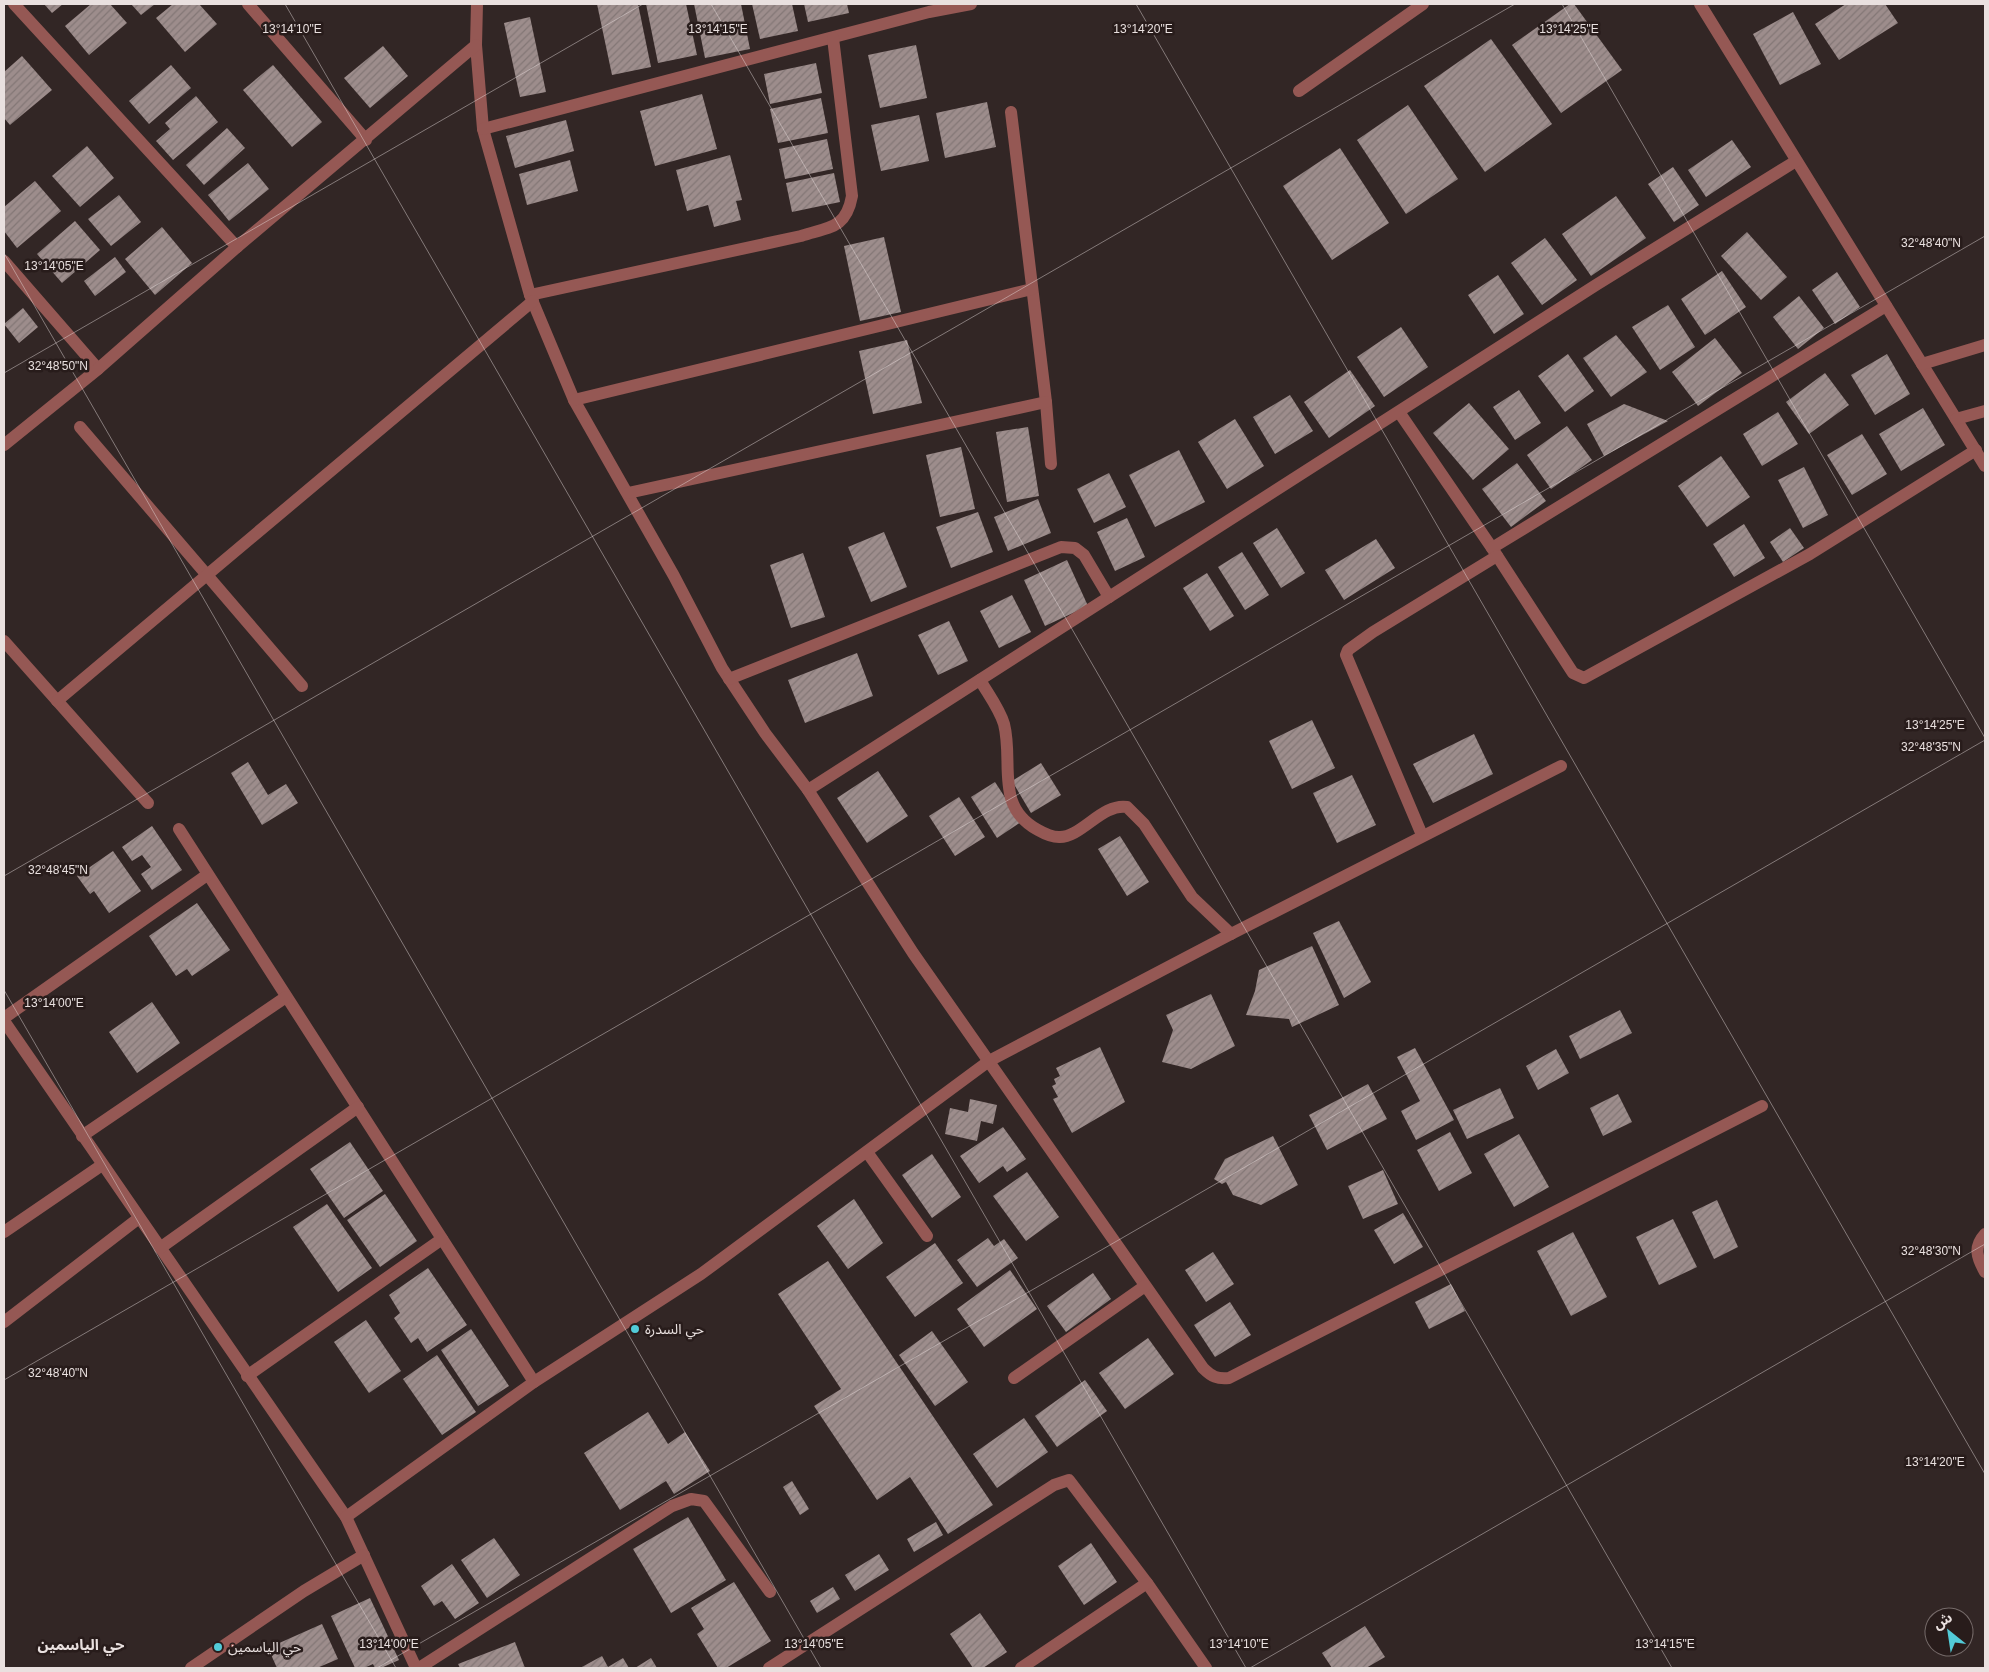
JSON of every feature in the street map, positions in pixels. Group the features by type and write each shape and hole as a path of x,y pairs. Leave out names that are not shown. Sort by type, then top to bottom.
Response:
{"street":[{"path":"14,4 237,248"},
{"path":"248,4 366,140"},
{"path":"491,4 477,5 476,45 483,129 532,298 574,400 628,493 729,679 765,733 808,790 914,953 1203,1368 1218,1379 1229,1378 1762,1106"},
{"path":"483,129 833,38 929,8 970,4"},
{"path":"1298,91 1423,4"},
{"path":"1700,4 1985,466"},
{"path":"57,701 532,298 801,236 838,223 847,215 852,196 833,38"},
{"path":"4,445 98,369 476,45"},
{"path":"1010,112 1046,402 1051,464"},
{"path":"808,790 1796,161"},
{"path":"4,261 98,369"},
{"path":"574,400 1032,289"},
{"path":"1422,835 1346,655 1348,650 1495,552 1886,306"},
{"path":"1922,364 1985,345"},
{"path":"628,493 1046,402"},
{"path":"1956,420 1985,410"},
{"path":"1399,412 1495,552 1573,673 1584,678 1810,554 1976,450"},
{"path":"80,427 302,686"},
{"path":"729,679 1060,547 1076,548 1084,556 1109,598"},
{"path":"4,641 148,803"},
{"path":"980,680 1004,725 1010,797 1020,816 1045,834 1060,838 1111,808 1127,807 1138,816 1192,896 1231,934"},
{"path":"346,1517 534,1382 701,1274 989,1061 1422,835 1561,766"},
{"path":"179,829 534,1382"},
{"path":"207,875 4,1020 82,1136 346,1517 418,1668 672,1506 691,1499 704,1501 770,1592"},
{"path":"82,1136 286,997"},
{"path":"160,1248 358,1107"},
{"path":"867,1152 927,1236"},
{"path":"4,1232 102,1165"},
{"path":"4,1322 139,1218"},
{"path":"1985,1234 1978,1243 1977,1254 1985,1272"},
{"path":"248,1376 442,1239"},
{"path":"1014,1378 1145,1286"},
{"path":"769,1668 1054,1485 1070,1480 1147,1583 1206,1668"},
{"path":"191,1668 304,1591 364,1555"},
{"path":"1022,1668 1147,1583"}],"building":[{"path":"44,4 63,4 52,13"},
{"path":"91,4 110,4 127,23 89,55 65,26"},
{"path":"131,4 155,4 141,15"},
{"path":"173,4 199,4 217,24 185,52 156,18"},
{"path":"597,4 638,4 651,67 612,75"},
{"path":"646,4 686,4 697,55 658,63"},
{"path":"694,4 741,4 750,49 705,58"},
{"path":"752,4 792,4 798,31 760,39"},
{"path":"804,4 847,4 849,13 808,22"},
{"path":"1570,4 1574,4 1622,70 1561,113 1512,45"},
{"path":"1846,4 1885,4 1898,23 1839,60 1815,24"},
{"path":"1793,12 1821,64 1780,85 1753,34"},
{"path":"530,17 546,92 520,97 504,23"},
{"path":"1491,39 1552,124 1485,172 1424,86"},
{"path":"916,45 927,98 880,108 868,55"},
{"path":"383,46 408,76 370,108 344,78"},
{"path":"22,56 52,90 10,125 4,118 4,72"},
{"path":"816,63 822,93 770,104 764,74"},
{"path":"171,65 191,88 149,124 129,101"},
{"path":"273,65 322,122 292,147 243,90"},
{"path":"702,94 717,149 655,166 640,111"},
{"path":"196,96 218,122 173,160 156,141 170,129 165,123"},
{"path":"821,98 828,133 778,143 770,109"},
{"path":"987,102 996,147 945,158 936,113"},
{"path":"1408,105 1458,179 1406,214 1357,140"},
{"path":"919,115 929,161 881,171 871,125"},
{"path":"566,120 574,151 515,168 506,136"},
{"path":"227,128 245,148 204,185 186,165"},
{"path":"827,139 833,169 785,179 779,149"},
{"path":"1732,140 1751,167 1706,197 1688,170"},
{"path":"87,146 114,178 80,207 52,176"},
{"path":"1340,148 1389,223 1332,260 1283,186"},
{"path":"730,155 742,200 736,201 741,220 714,227 708,205 687,211 676,170"},
{"path":"570,160 578,191 527,205 519,174"},
{"path":"248,163 269,189 229,221 208,195"},
{"path":"1673,167 1699,205 1674,222 1648,184"},
{"path":"834,173 840,202 792,212 786,183"},
{"path":"35,181 61,211 17,248 4,231 4,207"},
{"path":"119,195 141,222 111,246 88,219"},
{"path":"1616,196 1646,238 1591,276 1562,234"},
{"path":"75,221 100,250 62,283 37,254"},
{"path":"162,227 192,263 155,295 125,259"},
{"path":"1747,232 1787,277 1761,300 1721,256"},
{"path":"884,237 901,312 860,321 844,246"},
{"path":"1545,238 1577,280 1542,305 1511,263"},
{"path":"115,257 126,272 95,296 84,281"},
{"path":"1722,271 1746,307 1705,335 1681,299"},
{"path":"1837,272 1860,307 1835,324 1812,290"},
{"path":"1498,275 1524,314 1494,334 1468,295"},
{"path":"1799,296 1824,328 1798,349 1773,317"},
{"path":"1668,305 1695,347 1660,370 1632,327"},
{"path":"23,308 38,327 19,343 4,324"},
{"path":"1401,327 1428,367 1384,397 1357,357"},
{"path":"1616,335 1647,372 1611,397 1583,358"},
{"path":"1715,338 1742,373 1698,406 1672,372"},
{"path":"907,340 922,403 873,414 859,351"},
{"path":"1568,354 1594,391 1565,412 1538,376"},
{"path":"1887,354 1910,394 1875,415 1851,375"},
{"path":"1350,370 1375,406 1329,438 1304,402"},
{"path":"1825,373 1849,405 1809,434 1786,402"},
{"path":"1519,390 1541,423 1515,440 1493,407"},
{"path":"1290,395 1313,431 1275,454 1253,417"},
{"path":"1469,403 1509,449 1473,480 1433,433"},
{"path":"1624,404 1668,421 1604,456 1587,424"},
{"path":"1923,408 1945,445 1901,471 1879,434"},
{"path":"1778,412 1798,444 1762,466 1743,434"},
{"path":"1235,419 1264,466 1227,489 1198,442"},
{"path":"1567,426 1592,460 1551,489 1527,455"},
{"path":"1028,427 1039,496 1007,502 996,432"},
{"path":"1862,434 1887,474 1852,495 1827,455"},
{"path":"961,447 975,509 940,517 926,455"},
{"path":"1179,450 1205,502 1155,527 1129,475"},
{"path":"1721,456 1750,497 1707,527 1678,486"},
{"path":"1517,463 1546,501 1511,527 1482,489"},
{"path":"1804,467 1828,515 1803,528 1778,480"},
{"path":"1109,473 1126,507 1094,523 1077,489"},
{"path":"1038,499 1051,533 1008,551 994,517"},
{"path":"978,512 993,552 951,568 936,527"},
{"path":"1127,518 1145,557 1115,571 1097,532"},
{"path":"1744,524 1765,558 1734,577 1713,544"},
{"path":"1277,528 1305,573 1281,588 1253,543"},
{"path":"1790,528 1804,548 1783,562 1770,542"},
{"path":"884,532 907,587 871,602 848,547"},
{"path":"1376,539 1395,568 1344,600 1325,570"},
{"path":"1242,552 1269,595 1245,610 1218,567"},
{"path":"803,553 825,617 791,628 770,565"},
{"path":"1067,560 1088,606 1045,626 1024,580"},
{"path":"1207,573 1234,616 1210,631 1183,588"},
{"path":"1012,595 1031,632 999,648 980,611"},
{"path":"949,621 968,661 938,675 918,635"},
{"path":"857,653 873,696 805,723 788,680"},
{"path":"1312,720 1335,768 1292,789 1269,741"},
{"path":"1474,734 1493,774 1433,803 1413,764"},
{"path":"248,762 268,795 286,784 298,803 262,825 231,773"},
{"path":"1041,763 1061,795 1031,813 1012,781"},
{"path":"878,771 908,816 867,843 837,798"},
{"path":"1352,775 1376,825 1337,843 1313,793"},
{"path":"995,782 1021,822 997,838 971,797"},
{"path":"959,797 985,837 955,856 929,816"},
{"path":"152,826 182,870 152,890 141,874 151,867 142,855 132,861 122,847"},
{"path":"1120,836 1149,882 1127,896 1098,849"},
{"path":"113,851 141,891 109,913 94,891 90,894 77,876"},
{"path":"197,903 230,950 192,976 187,969 176,976 149,936"},
{"path":"1339,921 1371,982 1344,998 1313,933"},
{"path":"1312,946 1339,1005 1292,1027 1289,1019 1246,1015 1255,991 1259,970"},
{"path":"1211,994 1235,1046 1191,1069 1162,1062 1173,1030 1166,1015"},
{"path":"152,1002 180,1043 137,1073 109,1032"},
{"path":"1620,1010 1632,1033 1580,1059 1569,1036"},
{"path":"1100,1047 1125,1102 1072,1133 1053,1099 1058,1097 1052,1086 1056,1084 1054,1079 1060,1076 1056,1068"},
{"path":"1415,1048 1454,1120 1416,1140 1401,1111 1420,1101 1397,1057"},
{"path":"1556,1049 1569,1073 1538,1090 1526,1066"},
{"path":"1368,1084 1387,1119 1327,1150 1309,1115"},
{"path":"1500,1088 1514,1118 1467,1139 1453,1110"},
{"path":"1618,1094 1632,1122 1603,1136 1590,1108"},
{"path":"970,1099 997,1105 993,1124 981,1121 977,1141 945,1134 950,1108 968,1112"},
{"path":"1003,1127 1026,1159 1007,1172 1003,1166 979,1183 960,1156"},
{"path":"1450,1132 1472,1173 1439,1191 1417,1150"},
{"path":"1519,1134 1549,1187 1514,1207 1484,1154"},
{"path":"1273,1136 1298,1185 1261,1205 1233,1195 1226,1182 1222,1184 1214,1179 1225,1159"},
{"path":"350,1142 383,1191 344,1218 310,1169"},
{"path":"932,1154 961,1197 932,1218 902,1175"},
{"path":"1383,1170 1398,1204 1363,1219 1348,1186"},
{"path":"1027,1172 1059,1217 1026,1241 993,1196"},
{"path":"385,1194 417,1241 380,1267 347,1220"},
{"path":"854,1199 883,1243 848,1269 817,1226"},
{"path":"1717,1200 1738,1247 1714,1259 1692,1212"},
{"path":"327,1204 372,1268 338,1292 293,1227"},
{"path":"1403,1213 1423,1247 1394,1264 1374,1230"},
{"path":"1673,1219 1697,1267 1659,1285 1636,1237"},
{"path":"1573,1232 1607,1297 1571,1316 1537,1251"},
{"path":"988,1238 994,1246 1004,1239 1018,1258 977,1287 957,1260"},
{"path":"935,1243 963,1283 915,1317 886,1277"},
{"path":"1213,1252 1234,1284 1206,1302 1185,1270"},
{"path":"828,1261 993,1505 948,1534 910,1477 877,1500 814,1406 841,1389 778,1294"},
{"path":"428,1268 467,1325 427,1352 418,1338 411,1343 394,1318 400,1313 389,1295"},
{"path":"1010,1270 1037,1309 984,1347 957,1309"},
{"path":"1093,1273 1111,1299 1066,1332 1047,1306"},
{"path":"1451,1284 1465,1311 1429,1329 1415,1302"},
{"path":"1230,1302 1251,1335 1215,1357 1194,1325"},
{"path":"366,1320 401,1371 369,1393 334,1342"},
{"path":"471,1329 509,1386 478,1406 441,1350"},
{"path":"932,1331 968,1382 935,1406 899,1355"},
{"path":"1148,1338 1174,1374 1125,1409 1099,1373"},
{"path":"437,1355 476,1412 442,1435 403,1379"},
{"path":"1085,1380 1107,1411 1057,1447 1035,1416"},
{"path":"648,1412 668,1444 685,1432 710,1471 674,1494 666,1481 620,1510 584,1453"},
{"path":"1024,1418 1048,1452 997,1488 973,1454"},
{"path":"792,1481 809,1509 800,1515 783,1487"},
{"path":"688,1517 726,1580 671,1613 633,1549"},
{"path":"936,1522 943,1535 914,1552 907,1539"},
{"path":"494,1538 520,1575 487,1598 461,1560"},
{"path":"1091,1543 1117,1582 1084,1605 1058,1566"},
{"path":"879,1554 889,1570 855,1591 845,1575"},
{"path":"452,1564 479,1603 455,1619 442,1601 434,1606 421,1586"},
{"path":"734,1582 771,1641 726,1668 718,1668 697,1634 704,1629 691,1608"},
{"path":"833,1587 840,1599 817,1613 810,1601"},
{"path":"370,1598 399,1660 381,1668 375,1668 373,1664 364,1668 355,1668 331,1616"},
{"path":"980,1613 1007,1652 983,1668 973,1668 950,1634"},
{"path":"322,1624 338,1659 317,1668 277,1668 268,1648"},
{"path":"1365,1626 1385,1657 1366,1668 1332,1668 1322,1653"},
{"path":"515,1642 525,1668 460,1668 458,1664"},
{"path":"602,1656 608,1667 623,1658 629,1668 580,1668"},
{"path":"651,1658 657,1668 635,1668"}],"place":[{"name":"حي السدرة","path":"635,1329"},
{"name":"حي الياسمين","path":"218,1647"}],"district":[{"name":"حي الياسمين","path":"81,1645"}]}
